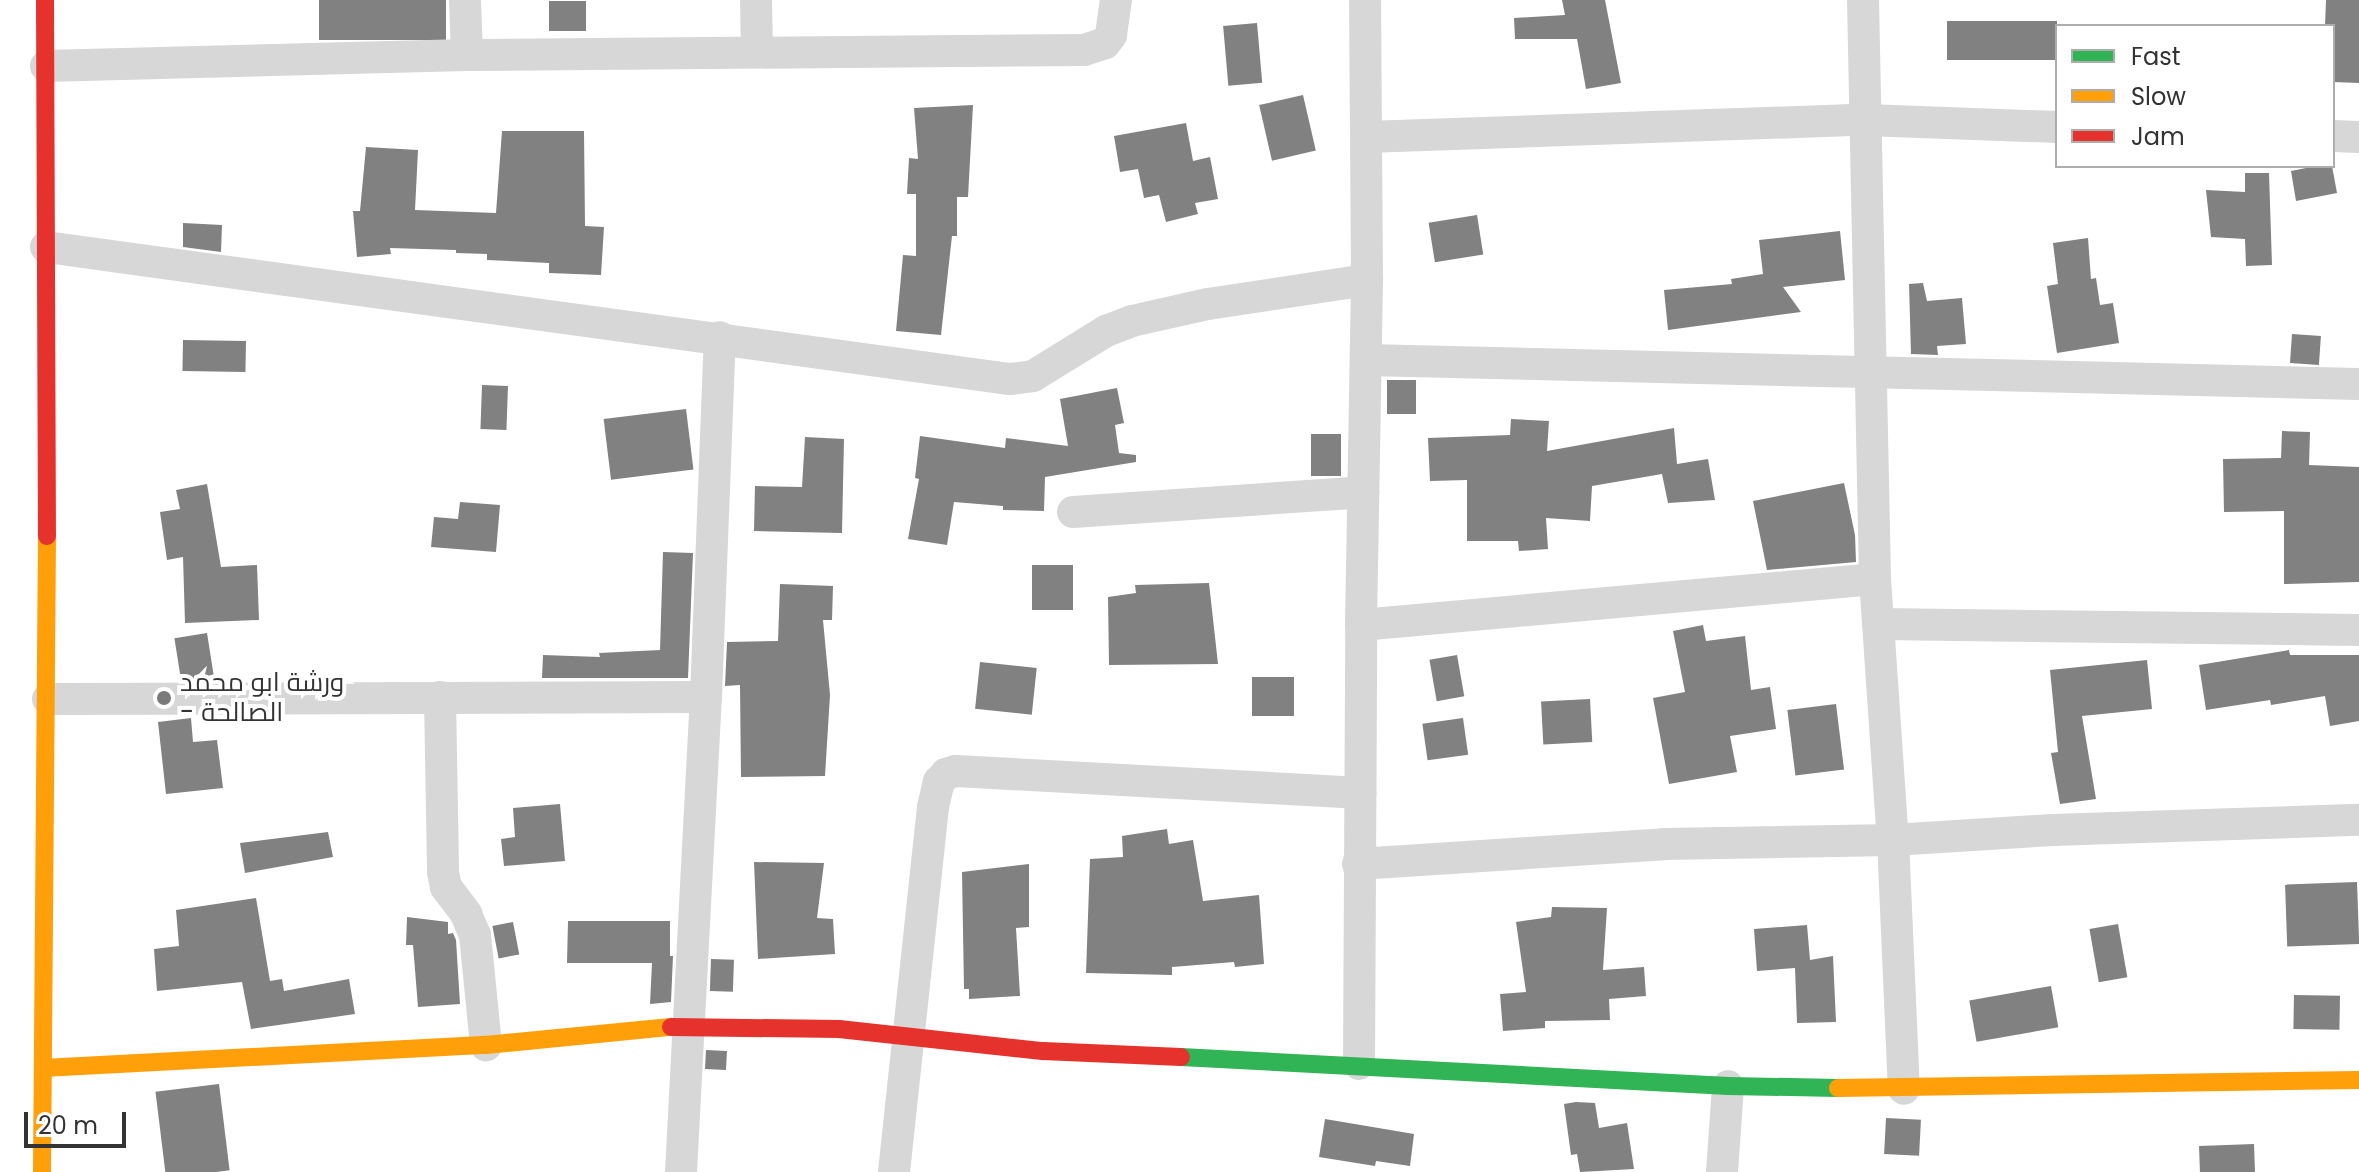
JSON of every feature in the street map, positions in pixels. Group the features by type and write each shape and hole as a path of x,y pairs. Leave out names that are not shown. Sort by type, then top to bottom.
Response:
{"street":[{"path":"42,1172 48,699 45,0"},
{"path":"465,0 467,55"},
{"path":"756,0 757,51"},
{"path":"46,66 467,55 1084,50 1105,43 1111,35 1116,0"},
{"path":"1359,1064 1358,864 1367,280 1365,0"},
{"path":"1863,0 1875,579 1893,840 1904,1089"},
{"path":"1367,137 1866,120 2055,127"},
{"path":"2335,136 2359,137"},
{"path":"46,247 1010,379 1033,376 1106,331 1132,321 1208,304 1367,280"},
{"path":"681,1172 706,697 720,337"},
{"path":"1366,360 2359,384"},
{"path":"1073,512 1363,492"},
{"path":"1361,625 1875,579"},
{"path":"1878,624 2359,630"},
{"path":"440,697 443,872 446,887 466,914 475,935 486,1045"},
{"path":"48,699 706,697"},
{"path":"894,1172 933,807 939,782 946,774 956,771 1360,793"},
{"path":"1358,864 1664,844 1893,840 2053,830 2359,820"},
{"path":"43,1068 486,1045 689,1025 839,1029 1043,1051 1359,1064 1728,1086 1904,1089 2359,1080"},
{"path":"1722,1172 1728,1086"}],"building":[{"path":"319,0 446,0 446,40 319,40"},
{"path":"1562,0 1605,0 1621,83 1586,89 1577,39 1515,39 1514,18 1565,15"},
{"path":"2326,0 2359,0 2359,83 2335,82 2335,24 2325,24"},
{"path":"549,1 586,1 586,31 549,31"},
{"path":"1947,21 2057,21 2055,60 1947,60"},
{"path":"1257,23 1262,83 1228,86 1223,26"},
{"path":"1303,95 1316,151 1272,161 1259,105"},
{"path":"973,105 968,197 957,197 957,236 952,236 941,335 896,331 903,255 916,256 916,194 907,194 909,158 918,159 914,108"},
{"path":"1186,123 1193,161 1210,157 1218,199 1195,203 1198,214 1166,222 1159,195 1144,198 1138,169 1120,172 1114,136"},
{"path":"502,131 584,131 585,226 604,227 601,275 549,273 549,263 487,260 487,254 456,253 456,250 390,248 391,254 357,257 353,211 360,211 366,147 418,150 415,210 496,213"},
{"path":"2332,168 2337,193 2296,201 2291,171"},
{"path":"2245,173 2269,173 2272,265 2246,266 2245,239 2211,237 2206,190 2245,192"},
{"path":"1477,215 1483,255 1435,262 1429,223"},
{"path":"183,223 222,225 221,252 183,247"},
{"path":"1840,231 1845,280 1783,287 1801,312 1668,330 1664,290 1732,284 1731,279 1763,274 1759,240"},
{"path":"2088,238 2091,279 2096,278 2100,305 2113,303 2119,343 2057,353 2047,286 2058,284 2053,243"},
{"path":"1923,283 1927,301 1962,298 1966,344 1937,346 1938,355 1911,354 1909,284"},
{"path":"2292,334 2321,336 2319,365 2290,363"},
{"path":"183,340 246,341 245,372 182,371"},
{"path":"1387,380 1416,380 1416,414 1387,414"},
{"path":"482,385 508,386 506,430 480,429"},
{"path":"1117,388 1124,423 1115,425 1119,453 1136,455 1136,462 1045,477 1044,511 1003,510 1003,506 954,502 947,545 908,539 919,479 915,478 920,436 1005,448 1006,438 1068,446 1060,399"},
{"path":"686,409 693,470 611,480 604,419"},
{"path":"1511,419 1549,421 1547,451 1674,428 1677,464 1708,459 1715,500 1668,503 1662,474 1592,486 1590,521 1546,518 1548,549 1519,551 1518,541 1467,541 1467,480 1430,481 1428,438 1510,435"},
{"path":"2282,431 2310,432 2309,465 2359,467 2359,582 2284,584 2284,511 2224,512 2223,459 2281,458"},
{"path":"1311,434 1341,434 1341,476 1311,476"},
{"path":"805,437 844,439 842,533 754,531 755,486 802,487"},
{"path":"1844,483 1855,535 1856,562 1767,570 1753,501"},
{"path":"207,484 221,567 257,565 259,620 185,623 183,557 167,560 160,512 180,509 176,490"},
{"path":"460,502 500,505 496,552 431,547 434,517 458,519"},
{"path":"663,552 693,553 688,678 542,678 543,655 600,657 599,653 660,650"},
{"path":"1032,565 1073,565 1073,610 1032,610"},
{"path":"1209,583 1218,664 1109,665 1108,597 1136,593 1135,585"},
{"path":"780,584 833,586 832,620 823,620 830,695 825,776 741,777 740,685 725,686 727,642 778,641"},
{"path":"1703,625 1706,641 1745,636 1751,690 1770,687 1776,729 1730,736 1737,772 1669,784 1653,698 1685,692 1673,631"},
{"path":"207,633 214,678 182,684 174,638"},
{"path":"2289,650 2290,655 2359,655 2359,721 2330,726 2325,696 2271,705 2270,700 2206,710 2199,665"},
{"path":"1457,655 1464,696 1437,701 1429,660"},
{"path":"2147,660 2152,709 2082,716 2096,799 2060,804 2051,753 2058,752 2050,670"},
{"path":"980,662 1037,668 1032,715 975,709"},
{"path":"1252,677 1294,677 1294,716 1252,716"},
{"path":"1590,699 1592,742 1543,745 1541,702"},
{"path":"1836,704 1844,770 1795,775 1787,710"},
{"path":"191,718 193,742 217,740 223,788 166,794 158,722"},
{"path":"1463,718 1468,755 1428,760 1422,724"},
{"path":"560,804 565,861 504,866 501,839 515,837 513,808"},
{"path":"1167,829 1169,844 1193,840 1203,901 1259,895 1264,964 1235,967 1234,962 1172,967 1172,975 1086,973 1090,859 1123,857 1122,836"},
{"path":"328,832 333,857 245,873 240,843"},
{"path":"754,862 824,863 817,918 833,919 835,954 758,959"},
{"path":"1029,864 1029,927 1016,928 1020,996 969,999 969,989 964,989 962,872"},
{"path":"2357,882 2359,944 2287,946 2285,885"},
{"path":"256,898 270,981 282,979 284,991 349,979 355,1014 251,1029 242,982 157,991 154,949 179,946 176,910"},
{"path":"1552,907 1607,908 1603,970 1644,967 1646,996 1609,999 1610,1020 1545,1021 1545,1028 1503,1031 1500,994 1526,992 1516,922 1551,917"},
{"path":"407,917 448,922 448,934 453,933 456,940 460,1004 418,1007 413,945 406,945"},
{"path":"568,921 670,921 670,956 673,956 671,1002 650,1004 652,963 567,963"},
{"path":"513,922 519,954 499,958 492,926"},
{"path":"2118,924 2127,977 2099,982 2089,929"},
{"path":"1807,925 1810,960 1833,956 1836,1022 1797,1023 1795,968 1757,971 1754,929"},
{"path":"711,959 734,960 733,992 710,991"},
{"path":"2051,986 2058,1027 1977,1042 1969,1000"},
{"path":"2294,995 2340,996 2339,1030 2293,1029"},
{"path":"706,1050 727,1051 726,1070 705,1069"},
{"path":"219,1084 230,1170 165,1172 155,1092"},
{"path":"1595,1103 1599,1128 1627,1123 1634,1169 1580,1172 1577,1154 1571,1155 1564,1104"},
{"path":"1886,1118 1921,1120 1919,1156 1884,1154"},
{"path":"1325,1119 1414,1134 1410,1166 1376,1161 1375,1166 1319,1157"},
{"path":"2254,1144 2255,1172 2200,1172 2199,1146"}],"traffic: fast":[{"path":"1181,1057 1728,1086 1838,1088"}],"traffic: slow":[{"path":"42,1172 47,536"},
{"path":"43,1068 486,1045 671,1027"},
{"path":"1838,1088 2359,1080"}],"traffic: jam":[{"path":"45,0 47,536"},
{"path":"671,1027 839,1029 1043,1051 1181,1057"}],"place":[{"name":"ورشة ابو محمد - الصالحة","path":"164,698"}]}
